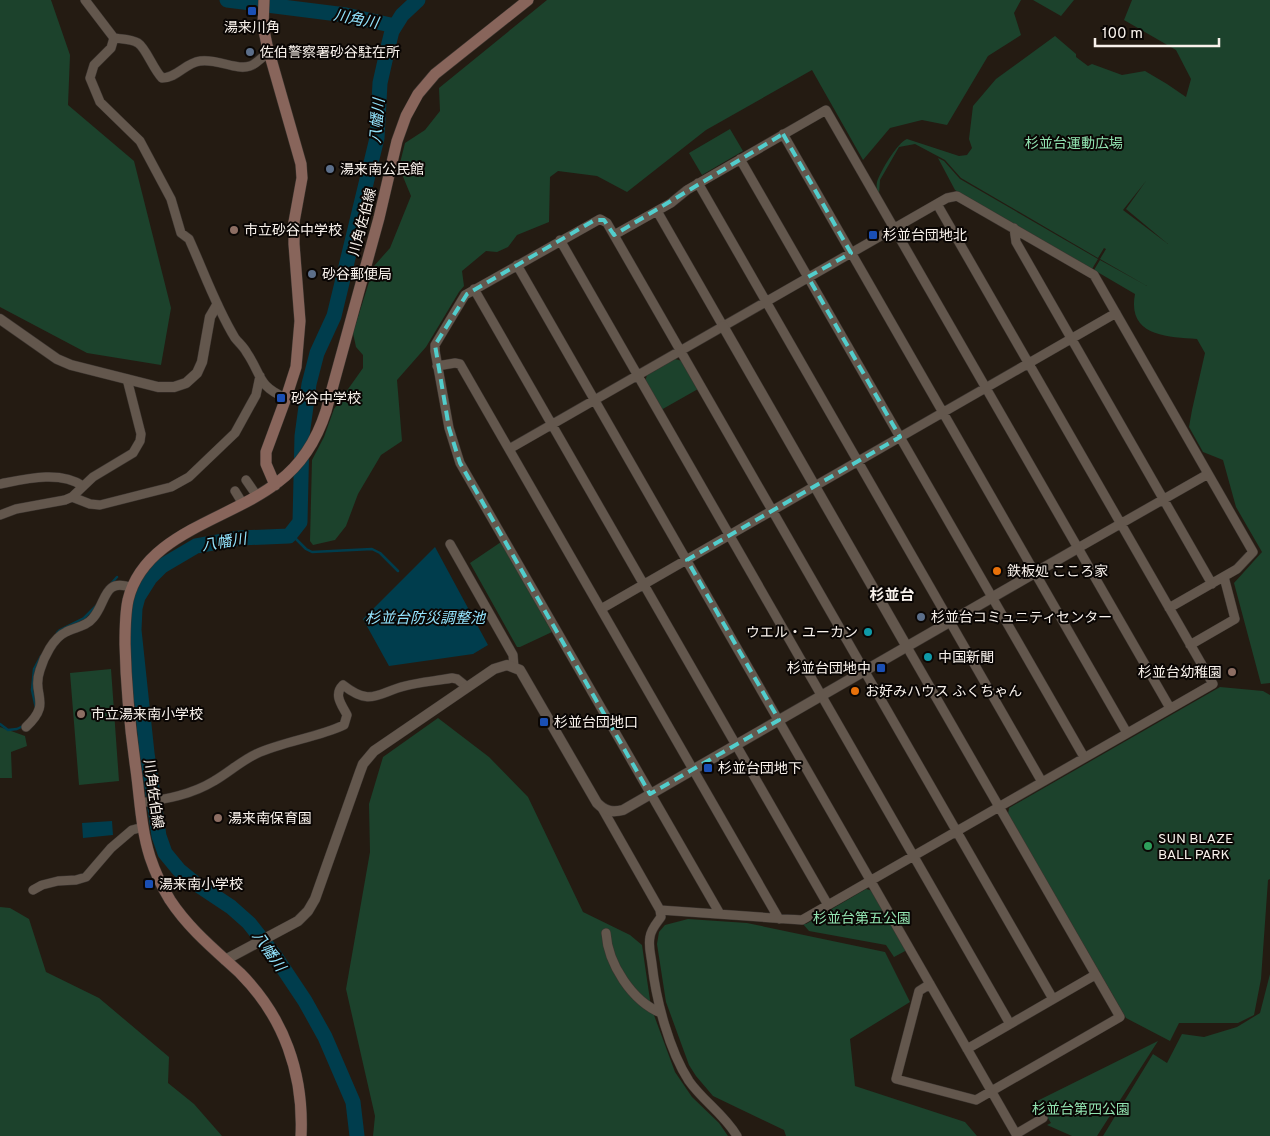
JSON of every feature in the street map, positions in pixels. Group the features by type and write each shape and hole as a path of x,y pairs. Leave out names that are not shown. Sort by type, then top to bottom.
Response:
{"main road":[{"name":"川角佐伯線","path":"301,1136 301,1106 297,1077 283,1034 260,996 230,957 188,923 169,899 153,864 143,827 143,802 126,683 126,611 132,588 144,566 157,552 173,541 275,485 305,455 316,437 326,411 379,218 397,141 406,116 418,94 435,74 528,0"},
{"path":"264,6 263,26 301,164 302,178 294,222 300,321 296,367 266,452 266,464 275,485"}],"street":[{"path":"85,0 114,38 136,41 142,46 155,72 162,78 170,78 188,65 200,61 212,60 242,67 252,66 269,53"},
{"path":"114,38 111,48 94,65 90,78 100,102 140,141 171,199 181,233 189,240 217,305 236,338 248,353 268,389 286,398"},
{"path":"614,236 674,201 698,183 826,110 1170,708"},
{"path":"783,134 1127,733"},
{"path":"740,159 1084,758"},
{"path":"698,183 1042,782"},
{"path":"509,449 894,228 952,196 958,196 1092,273 1253,552 1237,569 1169,608"},
{"path":"660,910 802,920 1213,684 937,204"},
{"path":"657,211 1120,1017 976,1100 896,1078 919,991 930,984"},
{"path":"720,914 460,463 452,440 434,351 435,345 462,298 560,240 600,219 607,223 1053,999"},
{"path":"1014,228 1016,242 1212,584"},
{"path":"560,240 1010,1024"},
{"path":"517,265 1016,1134 1043,1118"},
{"path":"474,290 828,905"},
{"path":"0,319 71,366 158,387 174,387 186,383 197,373 202,362 210,317 217,305"},
{"path":"601,609 1116,313"},
{"path":"437,366 460,364 779,919"},
{"path":"72,497 90,504 100,505 184,481 236,433 256,395 260,376"},
{"path":"0,516 16,509 72,497 93,476 133,453 140,441 140,426 127,379"},
{"path":"602,808 616,812 650,794 1208,474"},
{"path":"0,484 42,476 74,481 83,486"},
{"path":"246,480 257,496"},
{"path":"235,491 243,504"},
{"path":"450,544 513,655 514,667"},
{"path":"1190,645 1235,619 1224,577"},
{"path":"26,727 37,716 40,705 38,691 39,672 56,640 65,632 90,622 111,587 119,584 132,588"},
{"path":"230,957 298,921 312,905 360,772 368,757 381,745 500,666 514,667 525,676 660,910 661,917 652,929 650,944 656,996 661,1013 677,1056 689,1081 725,1118 737,1136"},
{"path":"143,802 166,800 212,782 255,755 280,744 344,724 347,715 338,698 339,690 343,685 350,691 363,697 376,697 404,686 452,678 457,679 467,687"},
{"path":"33,890 42,885 61,880 76,880 86,877 111,848 132,830 143,827"},
{"path":"606,933 610,957 624,979 640,1000 652,1010 661,1013"},
{"path":"967,1049 1095,975"}],"highlighted area":[{"path":"783,134 851,253 808,277 900,437 687,560 779,720 650,794 460,463 449,428 435,345 467,294 595,220 604,220 614,235"}],"green space":[{"path":"0,0 51,0 70,55 68,105 134,161 171,308 161,365 87,353 0,307"},
{"path":"547,0 1021,0 1014,13 1021,35 988,56 947,125 922,120 890,128 863,160 812,70 706,130 627,192 597,176 558,171 550,177 549,222 517,235 508,247 497,252 486,251 462,271 464,286 426,347 397,380 402,441 381,455 358,494 346,526 335,540 313,545 310,541 312,460 324,437 334,409 363,368 363,355 356,347 353,333 374,266 390,248 411,196 399,167 405,143 425,130 440,111 439,88"},
{"path":"1033,0 1074,0 1061,16"},
{"name":"杉並台運動広場","path":"1132,0 1270,0 1270,683 1261,684 1234,583 1262,552 1236,507 1223,460 1203,452 1189,427 1205,353 1197,339 1162,335 1151,332 1143,326 1137,318 1134,308 1135,294 1094,270 1100,260 1147,286 1100,259 1106,249 1104,248 1098,258 961,178 945,160 915,144 899,147 880,180 879,194 877,188 877,182 885,165 899,146 907,139 959,156 967,155 972,148 969,139 973,106 996,79 1055,36 1088,66 1092,64 1122,75 1145,71 1186,97 1191,79 1176,50 1124,20","holes":["1146,181 1126,209 1168,244 1123,210"]},
{"path":"730,129 743,151 702,175 689,153"},
{"path":"938,158 944,161 960,179 1098,259 1092,269 955,190"},
{"path":"675,359 682,361 698,389 661,410 645,382 647,375"},
{"path":"501,542 552,632 520,647 517,647 470,563"},
{"path":"111,669 119,781 79,785 70,673"},
{"name":"SUN BLAZE BALL PARK","path":"1220,687 1263,691 1270,695 1270,879 1268,880 1261,979 1254,1015 1238,1023 1179,1023 1170,1041 1126,1018 1008,814 1009,808"},
{"path":"438,718 489,757 528,797 583,912 630,935 642,945 651,1007 675,1072 692,1097 719,1123 728,1136 373,1136 375,1116 346,989 370,852 369,804 383,757"},
{"path":"0,727 25,736 27,746 11,752 12,778 0,778"},
{"name":"杉並台第五公園","path":"866,889 873,891 907,950 894,957 886,945 809,931 803,924"},
{"path":"0,907 10,908 29,919 46,972 99,998 169,1057 168,1083 194,1104 222,1136 0,1136"},
{"path":"688,919 747,923 885,952 910,1002 850,1039 855,1086 965,1122 977,1136 786,1136 784,1130 713,1096 689,1065 666,1002 657,944 659,932 665,925"},
{"path":"1270,974 1270,1136 1103,1136 1153,1054 1167,1063 1182,1034 1204,1037 1237,1027 1260,1013"},
{"name":"杉並台第四公園","path":"1158,1041 1097,1136 1072,1136 1047,1125 1051,1123 1043,1110 1038,1112 1033,1103"}],"water":[{"name":"杉並台防災調整池","path":"435,547 488,645 473,654 389,666 363,619"},
{"path":"112,821 113,835 83,838 82,823"}],"waterway":[{"name":"川角川","path":"227,0 346,15 395,26"},
{"name":"八幡川","path":"357,1136 353,1102 325,1037 305,1001 275,956 249,923 231,907 179,870 165,853 159,836 147,753 134,630 135,608 138,597 150,578 162,566 196,546 240,538 289,536 300,522 302,436 309,384 317,353 334,316 377,138 380,83 392,31 402,15 418,0"},
{"path":"291,534 306,549 312,552 372,549 380,553 398,571"},
{"path":"109,586 117,577"},
{"path":"57,633 84,618 97,605"},
{"path":"36,708 32,690 34,669 41,656"},
{"path":"0,724 8,730 23,726"}],"place":[{"name":"湯来川角","path":"252,11"},
{"name":"佐伯警察署砂谷駐在所","path":"250,52"},
{"name":"湯来南公民館","path":"330,169"},
{"name":"市立砂谷中学校","path":"234,230"},
{"name":"杉並台団地北","path":"873,235"},
{"name":"砂谷郵便局","path":"312,274"},
{"name":"砂谷中学校","path":"281,398"},
{"name":"鉄板処 こころ家","path":"997,571"},
{"name":"杉並台コミュニティセンター","path":"921,617"},
{"name":"ウエル・ユーカン","path":"868,632"},
{"name":"中国新聞","path":"928,657"},
{"name":"杉並台団地中","path":"881,668"},
{"name":"杉並台幼稚園","path":"1232,672"},
{"name":"お好みハウス ふくちゃん","path":"855,691"},
{"name":"市立湯来南小学校","path":"81,714"},
{"name":"杉並台団地口","path":"544,722"},
{"name":"杉並台団地下","path":"708,768"},
{"name":"湯来南保育園","path":"218,818"},
{"name":"SUN BLAZE BALL PARK","path":"1148,846"},
{"name":"湯来南小学校","path":"149,884"}],"district":[{"name":"杉並台","path":"892,595"}]}
